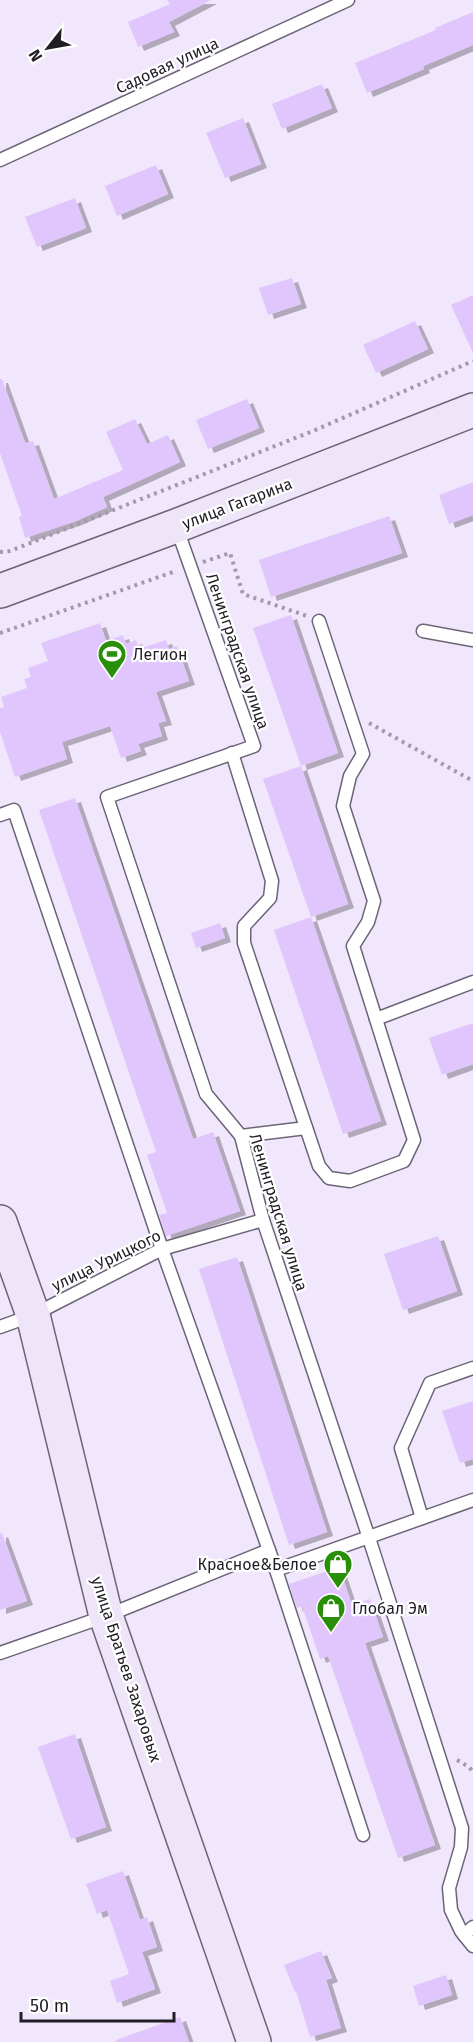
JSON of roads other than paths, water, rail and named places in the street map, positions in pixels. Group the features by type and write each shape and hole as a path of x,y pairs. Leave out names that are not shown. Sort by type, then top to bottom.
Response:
{"main road":[{"name":"улица Гагарина","path":"0,591 176,526 473,410"},
{"name":"улица Братьев Захаровых","path":"0,1222 33,1315 106,1616 254,2042"}],"lane":[{"name":"Садовая улица","path":"0,160 348,0"},
{"name":"Ленинградская улица","path":"176,526 254,746 107,797 206,1094 240,1136 263,1220 369,1538 462,1828 461,1847 449,1888 451,1910 469,1931 473,1946"},
{"path":"232,753 272,881 270,898 244,926 244,943 319,1167 329,1178 350,1181 404,1161 414,1140 353,946 368,922 374,901 343,806 350,776 363,754 319,621"},
{"path":"423,631 473,640"},
{"path":"0,814 14,810 162,1249 276,1570 363,1835"},
{"path":"376,1018 473,982"},
{"path":"240,1136 306,1128"},
{"name":"улица Урицкого","path":"0,1327 33,1315 162,1249 263,1220"},
{"path":"422,1518 401,1448 430,1383 473,1368"},
{"path":"276,1570 473,1500"},
{"path":"0,1653 106,1616 269,1550"}],"place":[{"name":"Легион","path":"112,680"},
{"name":"Красное&Белое","path":"338,1590"},
{"name":"Глобал Эм","path":"331,1634"}]}
